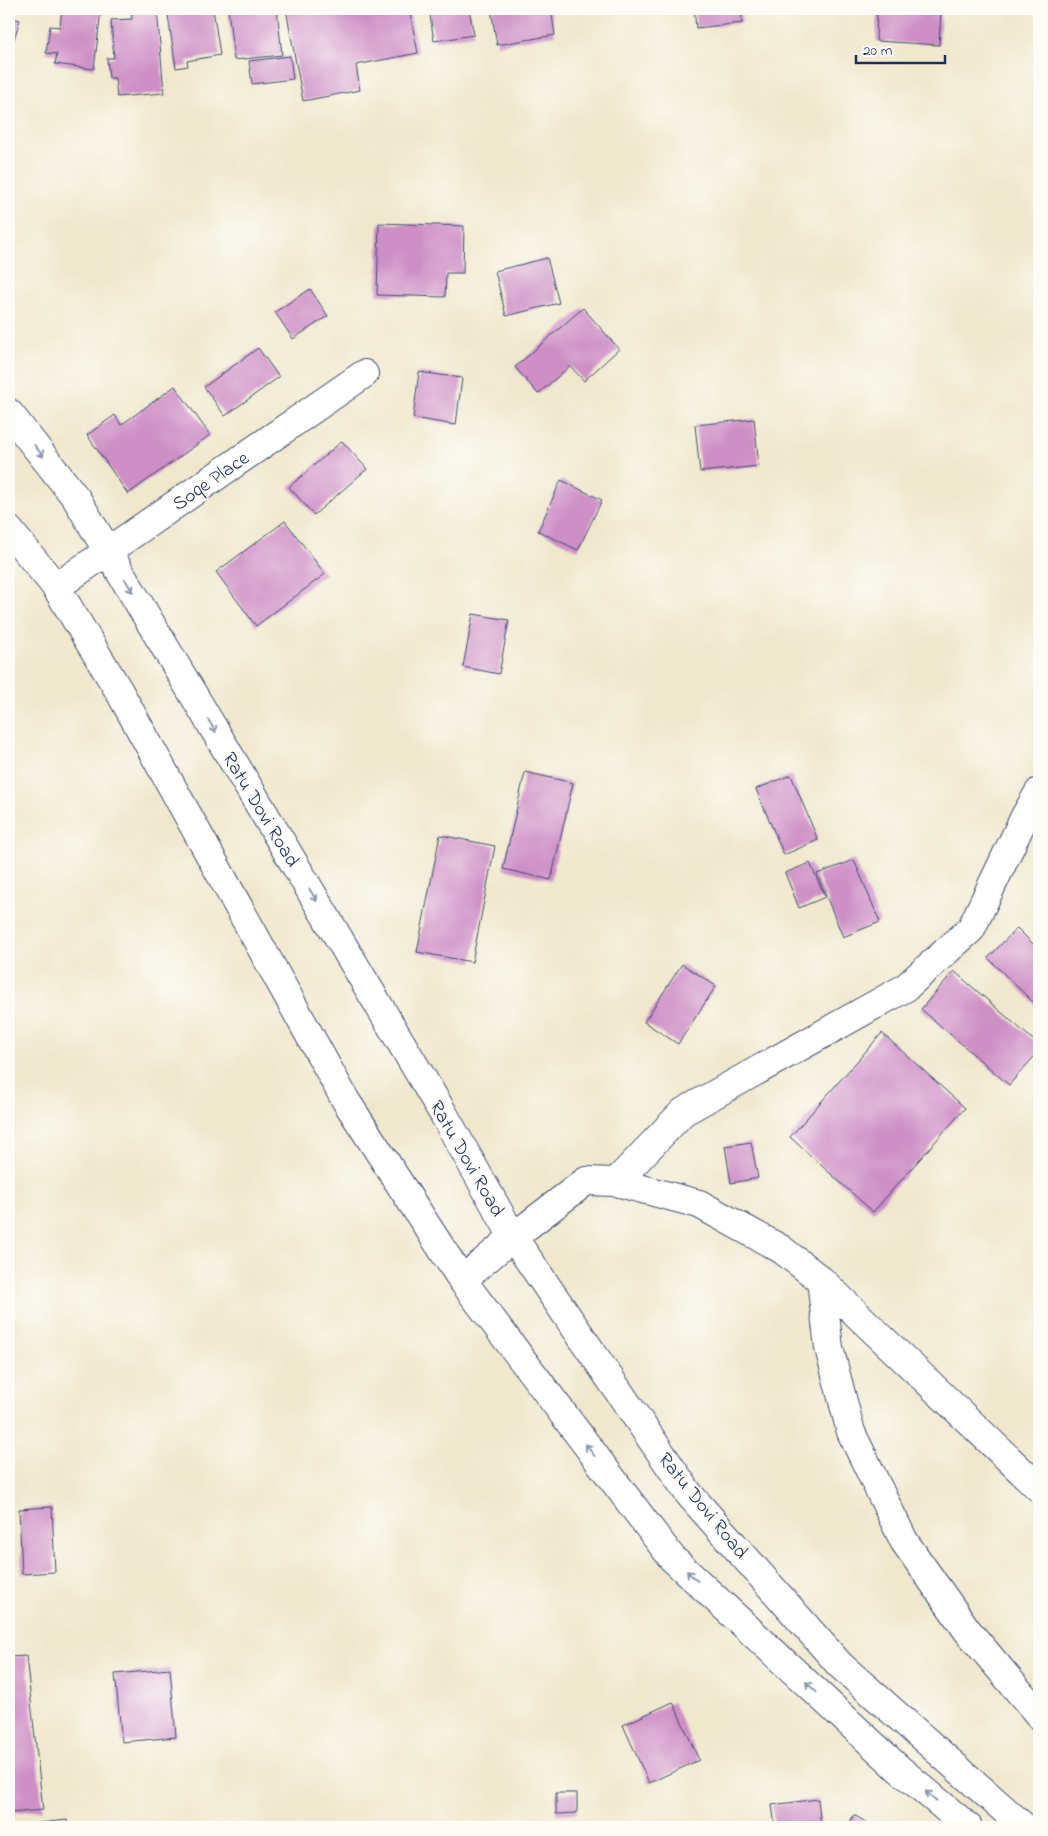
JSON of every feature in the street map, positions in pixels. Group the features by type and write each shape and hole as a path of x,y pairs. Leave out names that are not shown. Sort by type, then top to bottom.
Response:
{"main road":[{"name":"Soqe Place","path":"56,587 364,374"},
{"name":"Ratu Dovi Road","path":"9,413 76,498 444,1113 513,1237 689,1494 840,1665 1024,1827"},
{"path":"9,530 56,587 118,690 346,1101 462,1280 672,1558 898,1768 968,1827"},
{"path":"616,1182 683,1112 905,988 971,929 1025,816 1039,792"},
{"path":"462,1280 513,1237 586,1181 616,1182 700,1204 781,1248 821,1280 1039,1488"},
{"path":"821,1280 829,1348 851,1432 904,1541 967,1630 1039,1715"}],"building":[{"path":"62,9 101,10 94,69 55,64 57,54 46,53 50,26 60,27"},
{"path":"131,9 157,9 164,93 117,97 115,78 109,78 107,58 114,58 111,20 132,19"},
{"path":"167,9 213,9 220,55 187,61 188,66 176,68"},
{"path":"228,9 277,9 282,55 234,60"},
{"path":"286,9 409,9 418,53 356,65 360,90 303,101"},
{"path":"429,9 469,9 474,35 434,41"},
{"path":"491,9 551,9 555,35 497,45"},
{"path":"694,9 741,9 742,23 696,28"},
{"path":"877,9 941,9 939,45 876,41"},
{"path":"9,17 20,20 9,56"},
{"path":"290,56 293,79 252,84 249,61"},
{"path":"379,223 464,226 463,273 446,273 445,297 377,295"},
{"path":"547,258 559,303 506,316 495,271"},
{"path":"310,289 328,316 293,339 275,312"},
{"path":"583,308 619,349 584,381 570,366 538,394 515,367"},
{"path":"258,348 279,377 225,416 204,387"},
{"path":"419,372 462,378 456,425 413,418"},
{"path":"175,386 210,435 128,494 87,435 115,415 121,425"},
{"path":"754,419 759,466 700,472 695,425"},
{"path":"342,441 367,469 314,515 289,487"},
{"path":"561,480 602,500 578,550 538,531"},
{"path":"285,521 325,574 256,626 216,572"},
{"path":"473,614 509,620 499,674 463,667"},
{"path":"525,772 573,783 551,880 503,869"},
{"path":"791,775 818,840 784,855 756,789"},
{"path":"440,835 495,846 472,962 417,952"},
{"path":"854,860 880,922 843,937 817,874"},
{"path":"810,863 825,897 799,908 785,873"},
{"path":"1017,928 1039,950 1039,1008 988,958"},
{"path":"682,964 716,986 678,1044 644,1022"},
{"path":"954,971 1039,1045 1039,1051 1009,1085 921,1009"},
{"path":"882,1033 965,1108 873,1212 790,1137"},
{"path":"751,1142 758,1178 731,1183 725,1146"},
{"path":"52,1507 55,1572 22,1574 19,1509"},
{"path":"26,1656 43,1810 9,1813 9,1657"},
{"path":"170,1669 176,1737 122,1742 115,1674"},
{"path":"673,1702 699,1760 649,1783 623,1725"},
{"path":"556,1793 577,1793 577,1813 556,1814"},
{"path":"818,1799 821,1827 775,1827 772,1805"},
{"path":"854,1815 874,1827 847,1827"},
{"path":"67,1820 68,1827 11,1827 11,1826"}]}
